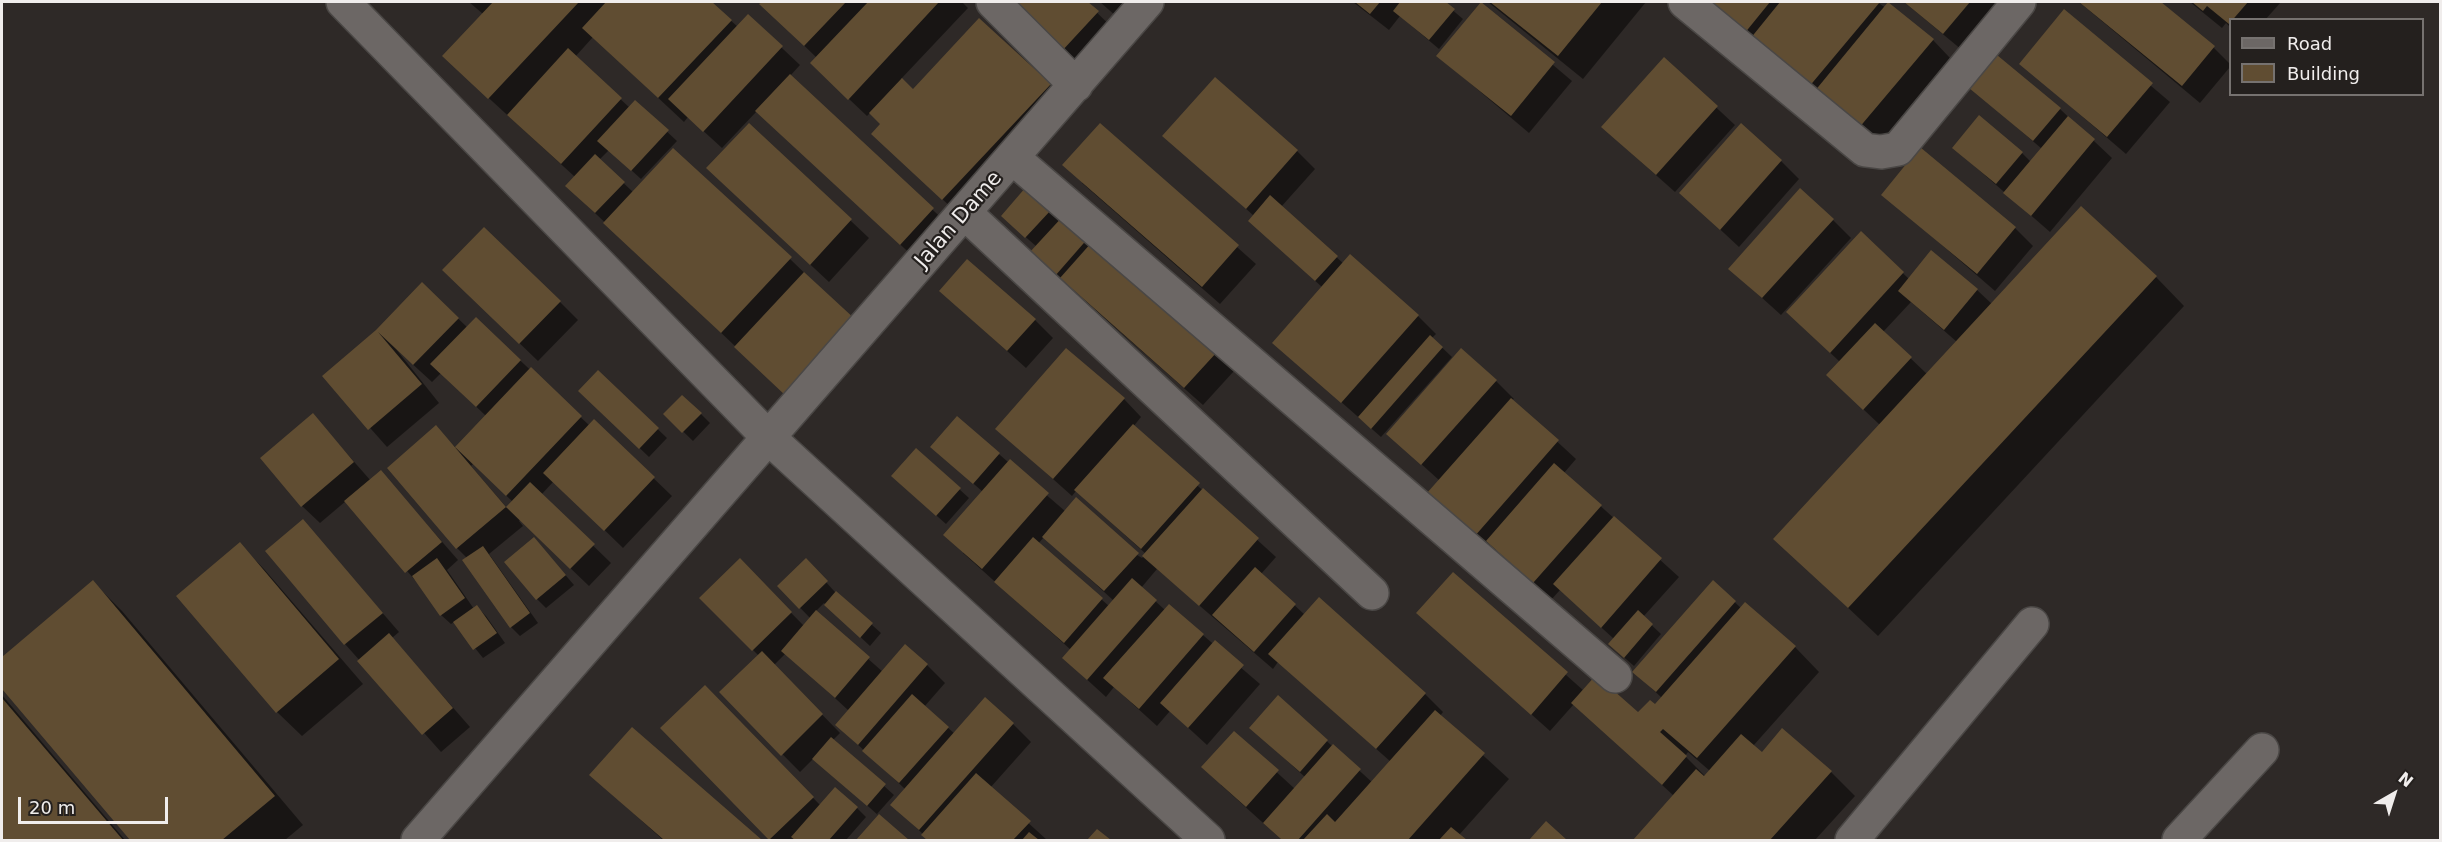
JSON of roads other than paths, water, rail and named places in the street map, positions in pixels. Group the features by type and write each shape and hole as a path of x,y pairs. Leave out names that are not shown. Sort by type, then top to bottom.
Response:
{"street":[{"path":"343,2 769,438 1208,840"},
{"path":"993,2 1076,85"},
{"name":"Jalan Dame","path":"428,837 769,438 1147,2"},
{"path":"1685,2 1865,150 1881,152 1898,149 2019,2"},
{"path":"1013,158 1614,676"},
{"path":"965,213 1372,593"},
{"path":"1852,840 2032,624"},
{"path":"2180,840 2262,750"}]}
